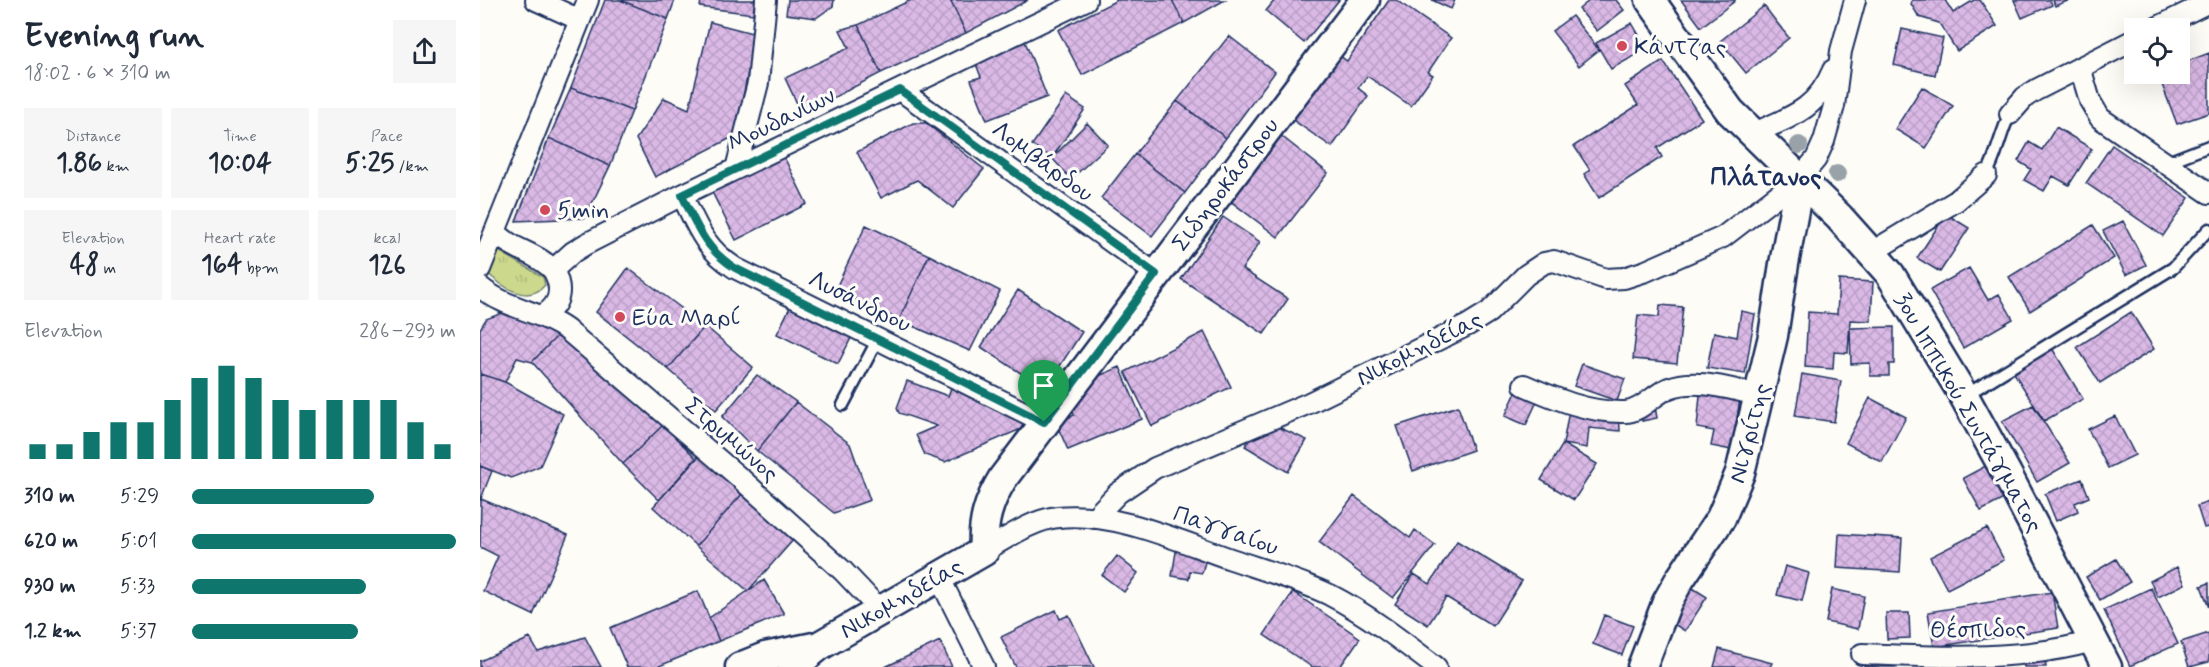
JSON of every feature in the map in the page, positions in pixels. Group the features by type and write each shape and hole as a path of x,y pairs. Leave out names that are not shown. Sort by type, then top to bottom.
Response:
{"street":[{"path":"536,0 579,20"},
{"path":"480,269 588,0"},
{"path":"736,169 758,83 766,0"},
{"name":"Μουδανίων","path":"553,270 586,244 682,195 1086,0"},
{"name":"Σιδηροκάστρου","path":"984,551 982,534 989,502 1003,478 1365,0"},
{"name":"3ου Ιππικού Συντάγματος","path":"1650,0 1710,87 1752,134 1800,178 1872,252 1890,274 1964,396 2107,667"},
{"path":"1752,134 1793,116 1814,102 1824,89 1841,51 1855,0"},
{"path":"2176,18 2209,2"},
{"path":"2010,114 2025,97 2124,45"},
{"name":"Νικομηδείας","path":"1094,518 1118,493 1155,468 1310,403 1468,325 1489,312 1539,265 1554,261 1593,276 1611,280 1646,272 1723,237 1800,178 1816,159 1834,106 1841,51"},
{"path":"2080,67 2090,101 2100,118 2209,193"},
{"name":"Λομβάρδου","path":"900,90 1156,274"},
{"path":"1872,252 1956,201 1986,175"},
{"name":"Νιγρίτης","path":"1642,667 1667,602 1689,564 1717,525 1733,492 1745,456 1778,310 1800,178"},
{"name":"Λυσάνδρου","path":"682,195 702,238 722,259 735,268 1044,422"},
{"path":"495,231 510,244 544,261 553,270 559,283 559,297 554,308 543,315"},
{"name":"Στρυμώνος","path":"480,287 502,301 543,315 567,330 740,478 843,571 880,610"},
{"path":"1524,385 1570,405 1627,413 1662,391 1677,386 1716,386 1760,395"},
{"name":"Παγγαίου","path":"984,551 1027,527 1058,517 1094,518 1129,525 1328,594 1355,610 1436,667"},
{"name":"Νικομηδείας","path":"793,667 819,646 984,551"},
{"path":"939,577 984,667"},
{"name":"Θέσπιδος","path":"1862,654 1961,657 2016,655 2044,652 2093,641"},
{"name":"Νικομηδείας","path":"740,667 765,657 819,646"}],"lane":[{"path":"1986,175 1996,155 2003,128 2010,114"},
{"path":"2165,163 2209,146"},
{"path":"1964,396 2173,268 2209,228"},
{"path":"843,405 878,339"}],"green space":[{"path":"494,248 543,277 545,285 530,294 514,291 498,282 485,271"}],"building":[{"path":"605,0 620,0 668,19 632,111 571,88"},
{"path":"620,0 675,0 668,19"},
{"path":"701,0 755,0 753,14 700,7"},
{"path":"788,0 834,0 833,6 816,18 786,14"},
{"path":"911,0 950,0 966,33 881,73 858,25"},
{"path":"1028,0 966,33 951,1"},
{"path":"1117,0 1172,0 1184,23 1082,75 1058,30"},
{"path":"1172,0 1225,0 1184,23"},
{"path":"1275,0 1339,0 1304,43 1266,11"},
{"path":"1389,0 1396,0 1451,38 1428,72 1433,75 1411,106 1367,76 1358,88 1368,96 1332,147 1290,118 1336,53 1347,61"},
{"path":"1432,0 1455,0 1451,9"},
{"path":"1590,0 1616,0 1624,10 1597,31 1579,9"},
{"path":"1681,0 1735,0 1735,1 1701,27"},
{"path":"1912,0 1945,0 1953,13 1974,0 1980,0 1997,26 1957,51 1939,23 1919,17 1911,4"},
{"path":"2014,0 2050,0 2052,5 2022,18"},
{"path":"2053,0 2070,0 2055,6"},
{"path":"1764,6 1789,38 1746,73 1720,41"},
{"path":"1572,16 1599,50 1579,66 1552,31"},
{"path":"710,22 756,34 735,136 655,177 636,139 664,98 689,109"},
{"name":"Κάντζας","path":"1632,23 1647,49 1611,69 1596,43"},
{"path":"858,25 881,73 802,114 785,78 849,48 840,30"},
{"path":"1902,29 1943,38 1935,75 1894,65"},
{"path":"1229,36 1275,72 1226,138 1177,101"},
{"path":"1024,39 1047,97 987,120 971,80 981,77 974,59"},
{"path":"2209,53 2209,113 2177,124 2162,84 2190,84 2190,60"},
{"path":"1663,61 1702,119 1657,148 1662,157 1599,198 1584,174 1590,170 1574,146 1638,105 1625,86"},
{"path":"1922,87 1953,106 1926,148 1895,129"},
{"path":"571,88 632,111 610,166 549,138"},
{"path":"1066,96 1085,109 1052,158 1032,145"},
{"path":"1177,101 1226,138 1185,193 1135,154"},
{"path":"913,123 926,123 984,169 953,208 917,180 881,198 857,152"},
{"path":"1087,123 1108,145 1071,179 1052,158"},
{"path":"2056,127 2092,149 2069,185 2053,176 2044,191 2024,180 2031,169 2018,161 2029,142 2042,150"},
{"path":"1280,135 1328,173 1278,237 1229,200"},
{"path":"549,138 610,166 585,218 516,221"},
{"path":"2112,145 2189,198 2163,236 2086,183"},
{"path":"1135,154 1185,193 1152,236 1101,198"},
{"path":"783,155 807,204 736,240 711,190"},
{"path":"1946,214 1969,228 1940,272 1917,258"},
{"path":"1223,217 1260,242 1242,269 1288,299 1264,334 1181,279"},
{"path":"2123,221 2146,265 2126,275 2103,231"},
{"path":"866,225 929,255 899,320 835,290"},
{"path":"2093,225 2114,258 2030,311 2009,277"},
{"path":"929,255 1000,291 970,351 899,320"},
{"path":"628,268 705,326 668,369 596,312"},
{"path":"1969,268 1988,300 1999,294 2013,319 1963,348 1930,290"},
{"path":"1839,280 1873,282 1871,321 1850,320 1848,353 1834,352 1833,369 1805,367 1808,312 1837,314"},
{"path":"1018,290 1082,332 1045,389 981,347"},
{"path":"794,299 856,328 838,364 777,334"},
{"path":"1660,305 1683,307 1677,363 1633,359 1638,315 1659,317"},
{"path":"1741,311 1755,314 1745,374 1707,368 1714,332 1737,337"},
{"path":"505,312 558,335 532,362 517,358 505,382 480,374 480,329 486,319"},
{"path":"2131,312 2154,349 2100,383 2077,347"},
{"path":"705,326 753,367 716,410 668,369"},
{"path":"1894,327 1894,364 1889,364 1889,376 1870,376 1870,363 1851,364 1850,328"},
{"path":"1204,332 1231,387 1152,426 1125,372"},
{"path":"558,335 663,425 623,464 532,362"},
{"path":"2050,345 2083,399 2044,421 2011,368"},
{"path":"1582,364 1625,379 1617,401 1574,386"},
{"path":"1120,367 1142,419 1068,450 1056,423 1074,415 1069,402 1085,395 1080,384"},
{"path":"480,374 505,382 563,414 540,466 511,478 480,466"},
{"path":"1802,374 1841,381 1834,422 1795,416"},
{"path":"757,375 796,402 757,451 722,417"},
{"path":"954,380 1027,413 1021,429 945,462 925,455 916,435 937,426 899,413 897,408 907,381 948,396"},
{"path":"1701,384 1741,392 1732,450 1711,446 1714,431 1697,428"},
{"path":"1519,386 1540,395 1526,425 1505,416"},
{"path":"1870,398 1906,417 1882,462 1846,443"},
{"path":"1654,401 1657,418 1642,421 1641,405"},
{"path":"796,402 850,444 870,500 834,513 757,451"},
{"path":"1570,405 1619,412 1620,431 1589,428 1587,448 1563,444"},
{"path":"2033,405 2070,463 2037,482 2002,421"},
{"path":"1458,406 1473,450 1413,471 1397,426"},
{"path":"2115,416 2135,455 2108,468 2088,429"},
{"path":"1265,421 1307,440 1288,472 1245,446"},
{"path":"663,425 696,458 659,500 623,464"},
{"path":"1563,444 1597,464 1574,500 1541,480"},
{"path":"700,455 743,493 696,546 653,507"},
{"path":"1997,460 2015,493 1981,511 1963,478"},
{"path":"480,466 492,471 480,501"},
{"path":"2082,479 2089,497 2075,503 2078,511 2056,521 2045,494"},
{"path":"743,493 794,539 748,591 696,546"},
{"path":"1354,496 1410,538 1415,530 1435,545 1393,598 1319,542"},
{"path":"481,499 568,535 533,615 483,591 498,556 480,547"},
{"path":"2209,502 2209,527 2204,528 2197,506"},
{"path":"1987,528 2004,560 1947,589 1930,557"},
{"path":"1839,534 1902,538 1900,572 1837,568"},
{"path":"1178,540 1208,551 1202,573 1190,571 1189,579 1172,576"},
{"path":"1457,541 1522,581 1493,626 1446,597 1428,625 1395,604 1414,574 1430,584"},
{"path":"1117,556 1138,573 1124,592 1102,575"},
{"path":"2116,559 2130,582 2100,600 2086,577"},
{"path":"1785,566 1809,573 1802,601 1777,595"},
{"path":"2177,567 2185,584 2158,597 2150,581"},
{"path":"764,580 784,614 719,641 709,618"},
{"path":"2209,583 2209,607 2201,586"},
{"path":"1691,587 1707,597 1685,631 1669,621"},
{"path":"2151,588 2178,644 2130,666 2104,610"},
{"path":"1832,589 1864,596 1858,629 1826,622"},
{"path":"698,591 719,641 657,667 627,667 610,628"},
{"path":"1293,592 1360,638 1340,667 1312,667 1264,635"},
{"path":"2052,592 2058,628 1934,647 1928,612"},
{"path":"1056,610 1060,619 1069,615 1094,667 1016,667 1001,637"},
{"path":"1886,613 1909,613 1910,638 1887,639"},
{"path":"1604,615 1633,626 1622,655 1593,644"},
{"path":"2209,633 2209,662 2189,667 2181,642"},
{"path":"585,637 601,667 480,667 480,661 530,638 538,652"},
{"path":"940,641 952,667 885,667"},
{"path":"1719,649 1772,663 1770,667 1714,667"},
{"path":"2044,652 2046,667 2024,667 2022,654"},
{"path":"1864,657 1895,658 1895,667 1864,667"}],"place":[{"name":"Κάντζας","path":"1622,46"},
{"name":"5min","path":"545,210"},
{"name":"Εύα Μαρί","path":"620,317"}],"district":[{"name":"Πλάτανος","path":"1766,176"}],"route":[{"path":"900,90 1156,274 1044,422 735,268 722,259 702,238 682,195 900,90"}]}
